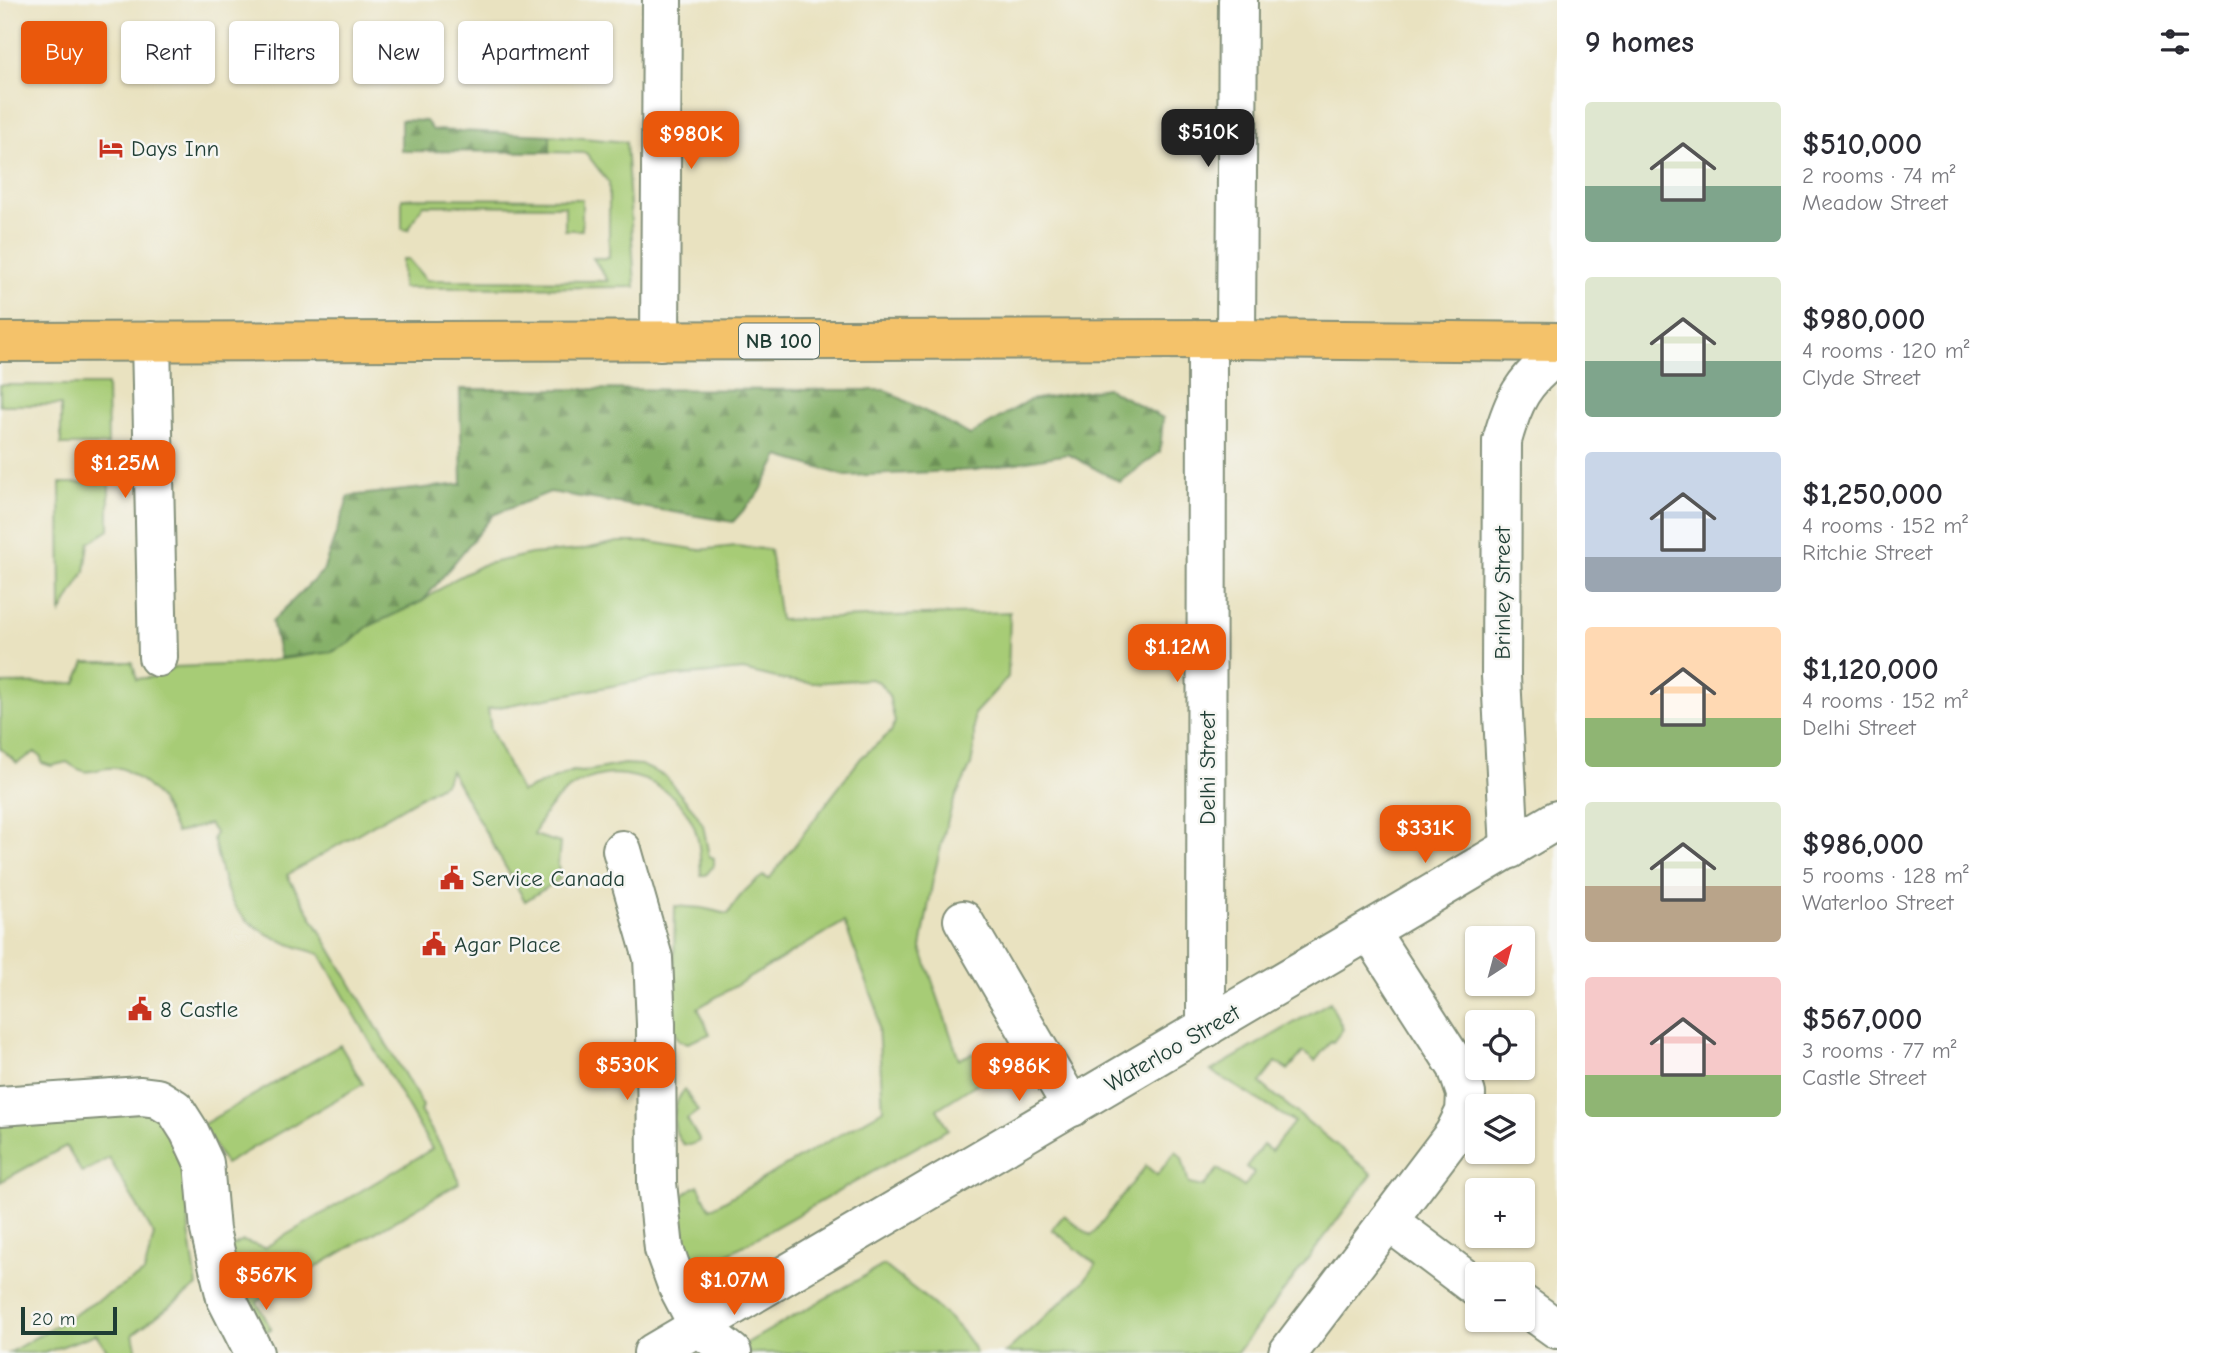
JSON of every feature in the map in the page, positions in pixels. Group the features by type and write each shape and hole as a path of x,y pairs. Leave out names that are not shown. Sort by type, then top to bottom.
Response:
{"main road":[{"name":"NB 100","path":"0,342 1557,342"}],"street":[{"path":"660,341 662,0"},
{"name":"Delhi Street","path":"1206,1028 1222,340 1238,0"},
{"path":"151,341 158,657"},
{"name":"Brinley Street","path":"1510,849 1502,676 1502,441 1510,410 1521,390 1536,371 1557,356"},
{"path":"1510,849 1557,820"},
{"path":"1510,849 1557,832"},
{"name":"Waterloo Street","path":"653,1353 1510,849"},
{"path":"622,850 653,958 657,1182 664,1249 677,1285 699,1327 732,1353"},
{"path":"963,920 1072,1107"},
{"path":"1288,1353 1457,1128 1465,1112 1466,1094 1457,1067 1370,932"},
{"path":"0,1105 141,1096 157,1098 175,1109 204,1163 210,1230 226,1298 254,1353"},
{"path":"1388,1221 1465,1279"},
{"path":"1535,1313 1557,1329"}],"green space":[{"path":"401,120 426,121 433,130 550,135 550,152 401,151"},
{"path":"550,135 626,142 635,287 402,288 402,259 408,259 426,280 608,281 593,258 609,258 609,183 586,153 550,152"},
{"path":"402,198 582,199 582,230 565,230 565,206 423,205 408,230 402,229"},
{"path":"0,385 107,385 108,445 61,445 61,405 0,405"},
{"path":"1107,388 1163,418 1160,452 1120,482 1068,454 976,470 846,476 779,456 760,492 733,522 550,492 493,515 423,601 367,627 350,643 332,652 280,658 272,621 323,571 349,496 462,484 460,389 885,390 970,435 1030,400"},
{"path":"60,483 109,483 109,530 89,543 85,571 61,613"},
{"path":"618,542 651,542 699,550 736,546 770,550 780,620 1010,612 1008,677 974,714 971,765 953,803 945,830 921,948 959,1059 976,1052 992,1050 1003,1056 1004,1062 992,1074 937,1109 948,1129 707,1266 700,1262 689,1252 682,1232 680,1203 686,1193 698,1185 710,1209 883,1110 877,1009 844,922 698,1008 710,1034 688,1043 679,1040 673,1030 675,906 728,914 752,884 763,876 769,879 861,758 891,732 895,722 889,696 879,682 870,679 813,683 784,680 743,670 655,678 488,709 491,730 521,792 573,771 582,772 624,764 641,765 665,776 696,813 703,825 709,856 714,858 714,865 706,875 701,875 695,828 687,813 673,797 645,780 626,775 606,775 588,779 571,788 556,800 544,816 534,835 560,843 560,879 525,901 450,770 446,782 287,875 423,1106 420,1111 455,1170 459,1183 257,1302 271,1329 261,1334 231,1279 229,1248 243,1241 264,1248 432,1149 320,954 283,942 259,929 239,912 232,902 213,839 215,833 209,824 176,833 155,794 121,768 82,771 67,762 51,766 42,763 41,757 35,752 17,763 0,748 0,684 76,683 85,662 132,662 137,679 152,677 174,667 248,664 332,652 350,643 367,627 423,601 453,580 482,565 531,554 580,550"},
{"path":"1330,1002 1343,1029 1333,1042 1331,1041 1315,1061 1303,1052 1288,1070 1276,1062 1260,1083 1372,1174 1237,1353 1005,1353 1082,1283 1096,1265 1052,1229 1064,1215 1091,1236 1146,1166 1157,1175 1176,1151 1182,1158 1189,1184 1203,1187 1218,1169 1244,1187 1254,1173 1246,1167 1263,1145 1271,1151 1294,1122 1211,1071"},
{"path":"340,1045 363,1084 225,1164 202,1125"},
{"path":"685,1090 698,1111 687,1119 700,1141 690,1145 683,1144 674,1124 677,1101"},
{"path":"156,1111 172,1132 187,1190 189,1231 197,1286 133,1334 137,1353 109,1353 96,1334 44,1353 9,1353 144,1273 154,1235 109,1158 82,1173 66,1146 0,1182 0,1120"},
{"path":"884,1265 948,1318 970,1341 976,1353 745,1353 738,1348"}],"place":[{"name":"Days Inn","path":"111,148"},
{"name":"Service Canada","path":"452,878"},
{"name":"Agar Place","path":"434,944"},
{"name":"8 Castle","path":"140,1009"}]}
